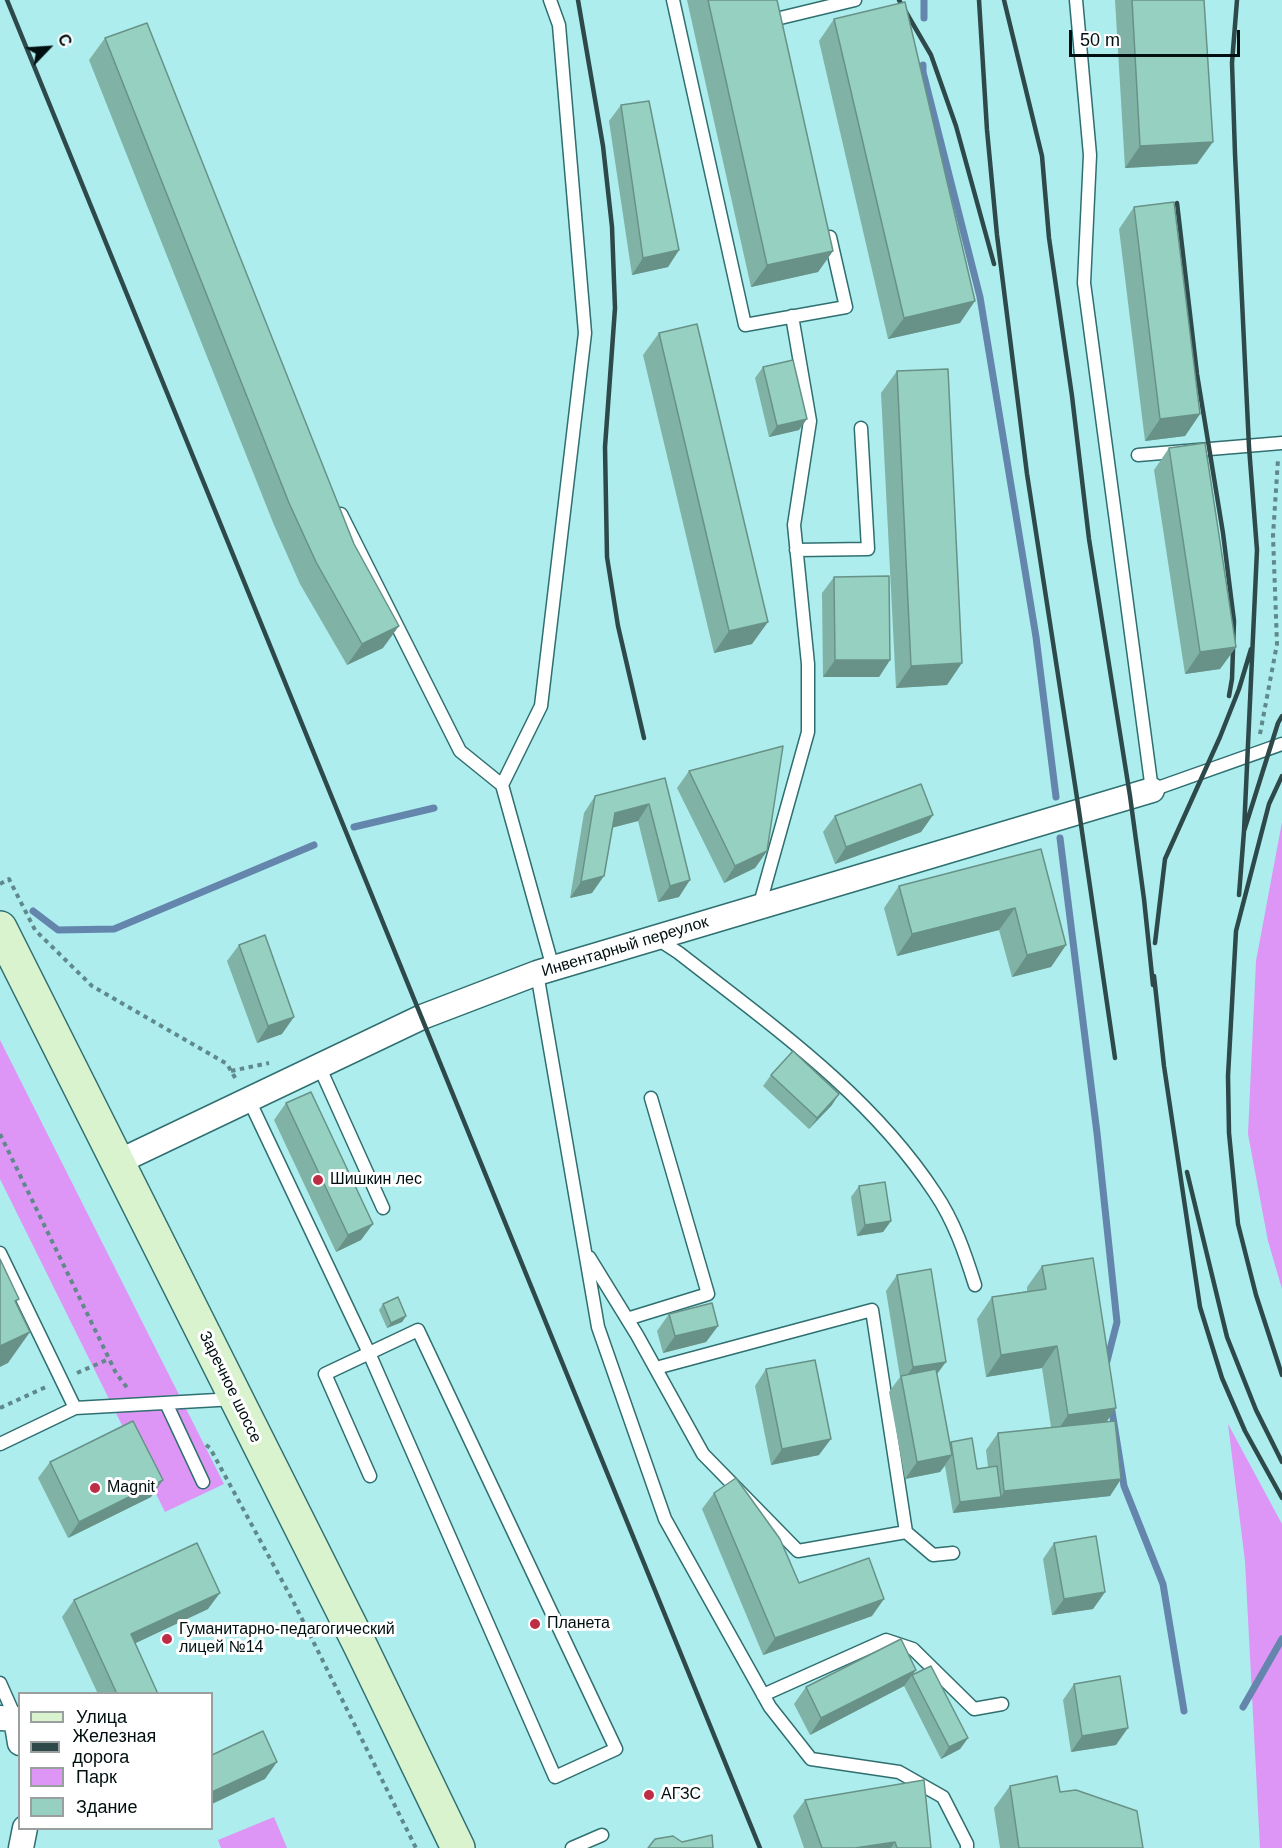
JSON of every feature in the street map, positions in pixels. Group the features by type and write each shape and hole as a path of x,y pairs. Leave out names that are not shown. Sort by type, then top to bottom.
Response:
{"main road":[{"name":"Заречное шоссе","path":"0,928 365,1656 458,1848"}],"street":[{"name":"Инвентарный переулок","path":"118,1162 422,1017 545,971 1152,789"},
{"path":"21,1848 25,1830"}],"lane":[{"path":"502,785 541,706 585,333 559,26 550,0"},
{"path":"673,0 745,325 846,306 827,226"},
{"path":"776,20 855,0"},
{"path":"1076,0 1090,155 1084,283 1152,789 1282,744"},
{"path":"759,907 808,732 808,664 794,525 810,421 792,316"},
{"path":"796,550 868,549 861,428"},
{"path":"1138,455 1281,443"},
{"path":"335,499 460,751 502,785 545,971 598,1328 665,1519 770,1707 811,1759 899,1772 944,1797 967,1848"},
{"path":"655,938 679,953 813,1058 896,1140 936,1194 960,1240 975,1285"},
{"path":"319,1066 383,1208"},
{"path":"627,1319 708,1294 651,1098"},
{"path":"249,1100 369,1353 555,1777 616,1749 418,1330 369,1353 325,1374 370,1476"},
{"path":"585,1251 656,1368 703,1454 798,1551 906,1532"},
{"path":"0,1253 75,1408"},
{"path":"656,1368 872,1310 906,1532 933,1555 953,1552"},
{"path":"0,1444 75,1408 236,1399"},
{"path":"166,1403 203,1482"},
{"path":"763,1695 886,1640 913,1648 974,1709 1002,1704"},
{"path":"0,1683 12,1727"},
{"path":"572,1848 602,1835"}],"path":[{"path":"1257,753 1276,644 1273,536 1281,443"},
{"path":"0,884 9,879 34,930 92,986 227,1064 249,1100"},
{"path":"0,1134 116,1373 139,1405"},
{"path":"179,1429 210,1448 292,1599 417,1848"}],"green space":[{"path":"1282,822 1282,1289 1268,1241 1248,1134 1256,961"},
{"path":"0,1040 224,1484 165,1512 0,1179"},
{"path":"1228,1424 1282,1524 1282,1848 1260,1848 1245,1561"},
{"path":"274,1817 287,1848 221,1848 218,1840"}],"building":[{"path":"708,0 777,0 833,251 767,265"},
{"path":"1132,0 1204,0 1213,142 1140,146"},
{"path":"905,2 975,301 904,318 834,19"},
{"path":"147,23 354,544 399,626 362,644 316,562 289,503 105,38"},
{"path":"649,101 679,250 643,258 621,105"},
{"path":"1174,202 1200,414 1160,419 1134,207"},
{"path":"697,324 768,622 729,631 659,333"},
{"path":"793,360 807,419 777,426 763,367"},
{"path":"948,369 962,663 911,666 897,371"},
{"path":"1205,443 1236,647 1200,652 1169,448"},
{"path":"889,576 890,660 835,660 834,577"},
{"path":"783,746 767,851 735,866 689,771"},
{"path":"665,778 690,880 670,886 649,804 615,813 604,876 581,882 595,796"},
{"path":"921,784 933,815 846,847 835,816"},
{"path":"1041,849 1066,945 1027,955 1015,908 912,934 899,886"},
{"path":"265,935 294,1017 268,1026 239,945"},
{"path":"793,1051 839,1094 817,1118 771,1075"},
{"path":"311,1092 373,1224 348,1235 286,1103"},
{"path":"885,1182 891,1221 865,1225 859,1186"},
{"path":"1093,1258 1116,1408 1068,1415 1057,1346 1001,1355 992,1297 1046,1289 1042,1266"},
{"path":"0,1259 19,1299 15,1301 30,1332 0,1346"},
{"path":"931,1269 946,1362 913,1367 897,1275"},
{"path":"398,1297 406,1316 391,1323 383,1304"},
{"path":"712,1303 718,1326 675,1336 669,1314"},
{"path":"815,1360 831,1439 782,1449 766,1369"},
{"path":"936,1369 952,1455 917,1462 901,1376"},
{"name":"Magnit","path":"133,1421 163,1480 79,1522 50,1462"},
{"path":"1115,1421 1121,1479 1004,1491 998,1433"},
{"path":"972,1438 977,1469 997,1466 1001,1497 960,1502 951,1442"},
{"path":"736,1478 780,1539 799,1583 869,1558 884,1599 775,1638 714,1493"},
{"path":"1096,1536 1105,1592 1064,1599 1054,1543"},
{"path":"197,1543 220,1593 131,1634 157,1692 116,1692 74,1600"},
{"path":"901,1639 916,1670 821,1718 806,1687"},
{"path":"931,1666 968,1738 949,1747 912,1675"},
{"path":"1120,1676 1128,1728 1082,1736 1074,1684"},
{"path":"263,1731 277,1762 213,1792 213,1755"},
{"path":"1057,1776 1060,1792 1076,1790 1137,1811 1143,1848 1019,1848 1010,1786"},
{"path":"924,1780 931,1848 897,1848 895,1842 855,1848 822,1848 805,1800"},
{"path":"712,1835 713,1848 648,1848 655,1839 673,1836 682,1842"}],"waterway":[{"path":"924,0 924,18"},
{"path":"923,65 980,297 1036,637 1056,797"},
{"path":"354,827 434,808"},
{"path":"1060,838 1097,1133 1117,1322 1106,1365"},
{"path":"33,911 58,930 114,929 314,845"},
{"path":"1111,1405 1124,1486 1163,1584 1184,1711"},
{"path":"1243,1707 1282,1639"}],"railway":[{"path":"7,0 760,1848"},
{"path":"578,0 603,146 612,227 615,308 605,447 607,557 618,626 644,738"},
{"path":"899,0 931,55 956,126 994,264"},
{"path":"979,0 987,130 997,235 1027,474 1115,1058"},
{"path":"1004,0 1042,156 1049,238 1072,396 1089,539 1130,796 1153,985"},
{"path":"1237,0 1232,63 1235,154 1249,447 1257,550 1244,831"},
{"path":"1177,203 1197,374 1223,533 1234,621 1232,679 1229,696"},
{"path":"1155,943 1165,859 1220,737 1239,689 1251,649"},
{"path":"1239,895 1244,831 1282,716"},
{"path":"1282,776 1269,804 1236,931 1228,1076 1229,1133 1238,1224 1256,1295 1282,1375"},
{"path":"1154,976 1164,1066 1200,1307 1222,1378 1245,1431 1282,1498"},
{"path":"1187,1172 1227,1337 1256,1410 1282,1462"}],"place":[{"name":"Шишкин лес","path":"318,1180"},
{"name":"Magnit","path":"95,1488"},
{"name":"Планета","path":"535,1624"},
{"name":"Гуманитарно-педагогический лицей №14","path":"167,1639"},
{"name":"АГЗС","path":"649,1795"}]}
